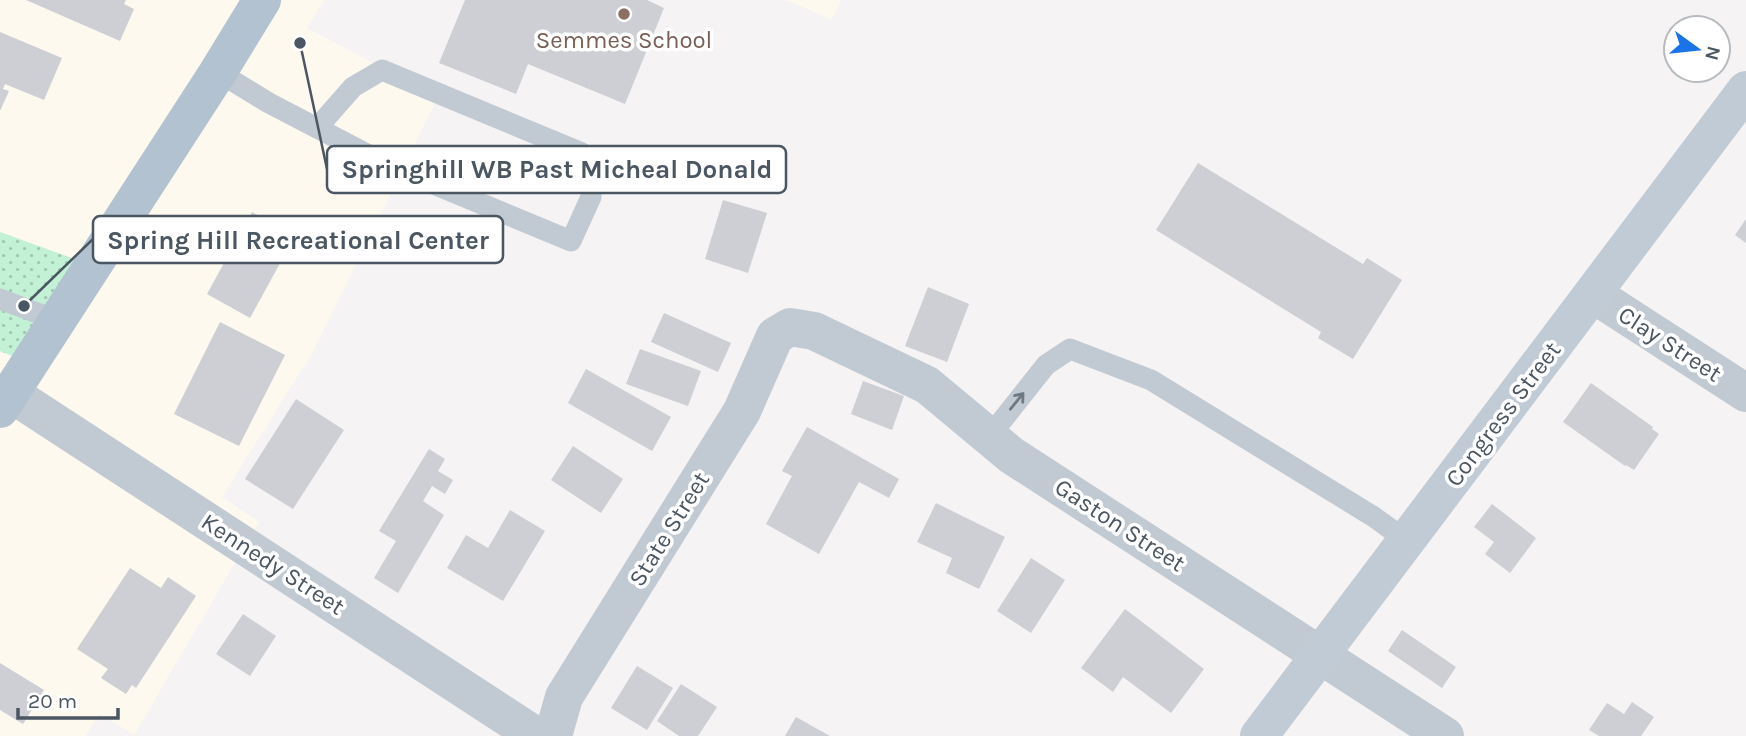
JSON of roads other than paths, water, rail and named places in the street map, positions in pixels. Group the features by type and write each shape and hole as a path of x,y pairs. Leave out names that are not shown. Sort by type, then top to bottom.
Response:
{"main road":[{"path":"5,401 262,0"}],"street":[{"name":"Congress Street","path":"1259,736 1746,90"},
{"name":"Clay Street","path":"1593,294 1746,393"},
{"name":"Gaston Street","path":"790,327 814,331 927,385 1011,454 1446,736"},
{"name":"State Street","path":"553,736 564,697 742,411 775,336 790,327"},
{"name":"Kennedy Street","path":"5,401 537,736"}],"lane":[{"path":"218,72 269,103 317,128 390,166 571,241 591,197 592,170 582,153 382,70 353,87 317,128"},
{"path":"0,299 56,320"},
{"path":"989,437 1046,365 1070,349 1151,380 1374,517 1407,541"}],"place":[{"name":"Semmes School","path":"624,14"},
{"name":"Springhill WB Past Micheal Donald","path":"300,43"},
{"name":"Spring Hill Recreational Center","path":"24,306"}]}
